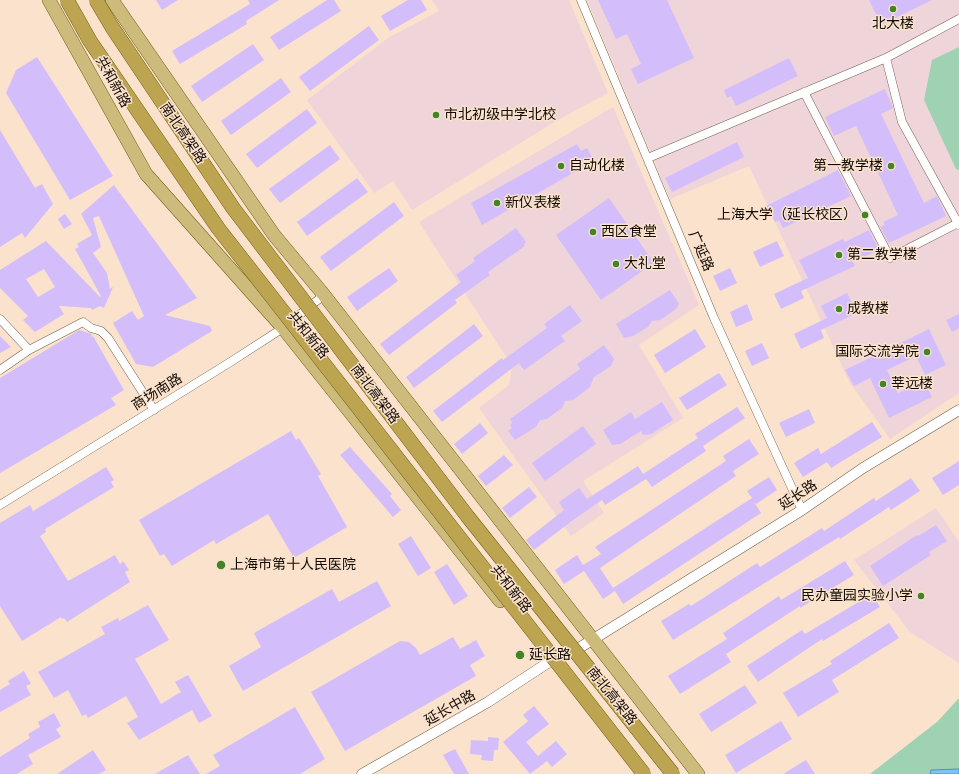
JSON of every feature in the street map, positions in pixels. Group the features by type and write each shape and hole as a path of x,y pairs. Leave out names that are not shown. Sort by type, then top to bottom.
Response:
{"highway":[{"name":"南北高架路","path":"67,0 90,41 218,228 644,774"},
{"name":"南北高架路","path":"96,0 112,27 233,208 468,517 673,774"}],"main road":[{"name":"共和新路","path":"49,0 146,174 283,328 549,662 636,774"},
{"path":"112,0 274,235 324,295 698,774"}],"street":[{"name":"广延路","path":"581,0 714,318 802,510"},
{"path":"648,158 886,58 959,19"},
{"path":"804,92 890,258 958,224 902,122 886,58"},
{"name":"商场南路","path":"0,505 283,328 324,295"},
{"path":"0,319 29,350"},
{"path":"0,370 29,350 83,322 91,328 101,332 108,338 154,410"},
{"name":"延长路","path":"549,662 571,653 802,510 863,468 959,410"},
{"name":"延长中路","path":"362,774 488,702 549,662"}],"shaded area":[{"name":"市北初级中学北校","path":"432,0 569,0 608,93 556,121 412,210 393,181 374,193 307,100 388,38 439,11"},
{"name":"上海大学（延长校区）","path":"587,0 959,0 959,393 890,439 850,383 749,166 670,199"},
{"path":"613,107 699,305 639,345 683,418 583,481 604,513 571,536 479,408 509,385 512,366 419,222"},
{"name":"民办童园实验小学","path":"936,508 959,542 959,663 910,632 854,560"}],"green space":[{"path":"959,47 959,170 956,169 924,100 932,60"},
{"path":"959,698 959,774 870,774 937,722"}],"water":[{"path":"959,769 959,774 930,774 931,770"}],"building":[{"path":"156,0 178,0 162,10"},
{"path":"248,0 279,0 246,21 247,24 180,64 172,51 250,4"},
{"path":"327,0 334,0 341,11 279,50 270,37"},
{"path":"408,0 421,0 427,10 390,31 381,16"},
{"path":"598,0 667,0 694,58 638,84 631,69 641,64 627,34 616,39"},
{"name":"北大楼","path":"869,0 932,0 881,25"},
{"path":"369,26 379,40 310,91 299,77"},
{"path":"253,44 264,60 202,102 191,86"},
{"path":"37,57 113,176 70,200 6,93 16,70"},
{"path":"789,58 798,76 736,106 731,96 727,98 724,90"},
{"path":"281,78 291,92 231,135 221,121"},
{"name":"第一教学楼","path":"885,89 893,108 881,114 924,203 937,196 946,216 889,243 880,227 885,225 883,222 898,215 856,126 834,136 825,117"},
{"path":"307,109 317,123 257,168 246,154"},
{"path":"0,130 35,188 42,184 53,204 25,238 22,233 0,247"},
{"path":"737,142 744,157 672,192 665,178"},
{"path":"577,144 581,151 587,148 594,161 482,225 471,203"},
{"path":"330,145 340,159 280,203 269,189"},
{"path":"838,170 851,196 783,228 779,220 775,222 766,206"},
{"path":"357,178 368,192 307,236 297,222"},
{"path":"114,185 197,298 165,315 210,326 212,331 153,367 136,364 113,323 132,311 138,320 144,316 99,216 93,218 101,247 93,253 107,273 110,289 113,287 104,308 100,306 92,310 91,308 59,306 64,314 35,332 23,320 28,316 0,288 0,270 46,241 100,297 101,296 75,249 79,247 77,244 92,235 81,214","holes":["44,269 55,287 38,297 26,279"]},
{"path":"609,198 654,263 601,300 556,235"},
{"path":"394,202 404,216 331,271 320,257"},
{"path":"65,214 72,224 64,229 58,219"},
{"path":"516,228 526,242 524,244 525,246 488,272 490,275 455,300 457,303 389,355 380,344 461,282 456,275 475,261 473,258"},
{"name":"第二教学楼","path":"869,230 879,250 853,262 855,266 801,291 804,298 781,309 774,294 808,278 799,260 843,239 845,242"},
{"path":"777,241 784,256 760,267 753,252"},
{"path":"389,268 398,281 357,311 347,297"},
{"path":"730,268 737,283 720,291 713,276"},
{"path":"670,290 679,304 676,309 660,320 652,321 648,327 633,336 624,338 616,324"},
{"path":"847,293 857,313 821,330 824,338 801,349 794,334 827,318 821,306"},
{"path":"747,304 753,320 736,327 730,312"},
{"path":"570,305 582,321 561,336 565,341 524,370 519,363 442,422 433,411 502,358 503,360 547,328 544,324"},
{"path":"959,314 959,328 952,332 946,320"},
{"path":"474,324 483,336 414,388 406,377"},
{"path":"695,329 706,347 665,373 654,355"},
{"name":"莘远楼","path":"929,329 946,365 925,375 916,356 887,370 898,393 924,381 932,397 889,418 870,378 854,386 845,370"},
{"path":"79,330 92,334 91,337 93,336 124,390 111,398 116,405 0,473 0,378"},
{"path":"0,336 11,347 0,353"},
{"path":"762,343 769,358 752,366 745,351"},
{"path":"604,345 614,359 611,366 594,377 590,387 573,400 565,401 563,407 547,419 540,420 536,427 515,440 508,431 512,428 510,425 512,423 510,419 580,369 577,364"},
{"path":"719,373 727,385 687,410 679,398"},
{"path":"662,402 673,420 651,434 643,435 641,431 620,444 612,445 603,430 631,412 635,419"},
{"path":"737,407 745,418 703,446 706,451 652,487 646,479 605,505 602,500 534,550 526,540 564,510 559,502 579,488 587,499 638,466 643,474 698,438 695,434"},
{"path":"809,409 815,423 786,437 779,423"},
{"path":"872,422 882,437 831,468 827,462 803,477 794,463 818,448 821,454"},
{"path":"480,423 488,433 462,454 454,444"},
{"path":"583,426 596,444 545,481 532,463"},
{"path":"291,431 296,440 299,438 321,474 318,476 347,527 294,558 268,514 216,544 214,540 172,566 164,554 160,556 139,520"},
{"path":"749,439 759,454 733,471 736,476 600,568 613,588 752,498 747,491 769,477 777,490 756,504 754,502 761,513 623,604 615,591 603,599 584,571 564,584 555,570 577,555 583,565 601,554 595,547 726,461 723,456"},
{"path":"350,447 392,494 390,496 401,510 393,517 340,455"},
{"path":"504,455 513,465 486,486 478,476"},
{"path":"959,461 959,485 943,495 932,478"},
{"path":"106,467 114,480 111,482 114,487 45,529 46,532 40,536 68,581 115,555 120,564 123,561 129,570 125,572 130,582 67,622 61,617 22,641 0,606 0,523 30,505 33,511"},
{"path":"911,478 920,491 891,510 889,507 840,539 839,537 673,640 661,621 689,604 691,606 757,563 760,567 822,528 824,531 874,498 876,501"},
{"path":"529,487 537,497 510,518 502,508"},
{"path":"936,525 947,541 929,552 931,555 883,586 870,566 917,535 918,536"},
{"path":"411,536 431,568 418,576 398,544"},
{"path":"845,561 854,575 800,608 800,606 726,654 731,662 680,694 668,676 727,639 723,633 779,596 781,600"},
{"path":"447,564 468,596 454,605 434,572"},
{"path":"377,581 391,606 243,691 229,666 261,647 254,633 332,589 339,602"},
{"path":"872,594 880,607 823,641 822,639 758,682 747,666 802,630 805,634"},
{"path":"148,605 169,640 135,659 161,704 181,692 175,682 188,675 212,716 199,723 192,710 139,740 127,723 138,717 126,696 88,718 86,714 82,716 68,690 54,698 38,672 105,634 101,627 118,618 119,621"},
{"path":"889,623 899,638 832,680 839,692 798,717 783,693 832,664 830,661"},
{"path":"453,637 460,649 476,640 485,656 470,665 476,676 345,751 311,692 400,641 409,642 416,648 420,655"},
{"path":"24,671 31,684 26,686 31,695 0,712 0,690 10,684 8,681"},
{"path":"745,685 757,703 711,732 699,714"},
{"path":"534,706 549,724 526,742 538,756 556,741 567,754 552,767 547,761 530,774 503,742 528,721 523,715"},
{"path":"295,707 325,759 300,774 206,774 220,766 213,755"},
{"path":"54,713 61,726 56,729 61,737 28,755 33,764 17,774 0,774 0,757 30,738 28,734 40,727 38,722"},
{"path":"781,721 792,739 736,773 725,755"},
{"path":"488,737 499,738 498,750 494,750 493,761 481,760 482,755 470,754 471,740 488,741"},
{"path":"455,749 469,774 454,774 443,755"},
{"path":"93,750 106,770 99,774 57,774"},
{"path":"188,755 200,774 155,774"},
{"path":"806,760 815,774 783,774"}],"place":[{"name":"北大楼","path":"893,9"},
{"name":"市北初级中学北校","path":"436,115"},
{"name":"自动化楼","path":"561,166"},
{"name":"第一教学楼","path":"891,166"},
{"name":"新仪表楼","path":"497,203"},
{"name":"上海大学（延长校区）","path":"865,215"},
{"name":"西区食堂","path":"593,232"},
{"name":"第二教学楼","path":"839,255"},
{"name":"大礼堂","path":"616,264"},
{"name":"成教楼","path":"839,309"},
{"name":"国际交流学院","path":"927,352"},
{"name":"莘远楼","path":"883,384"},
{"name":"上海市第十人民医院","path":"221,565"},
{"name":"民办童园实验小学","path":"921,596"},
{"name":"延长路","path":"520,655"}]}
